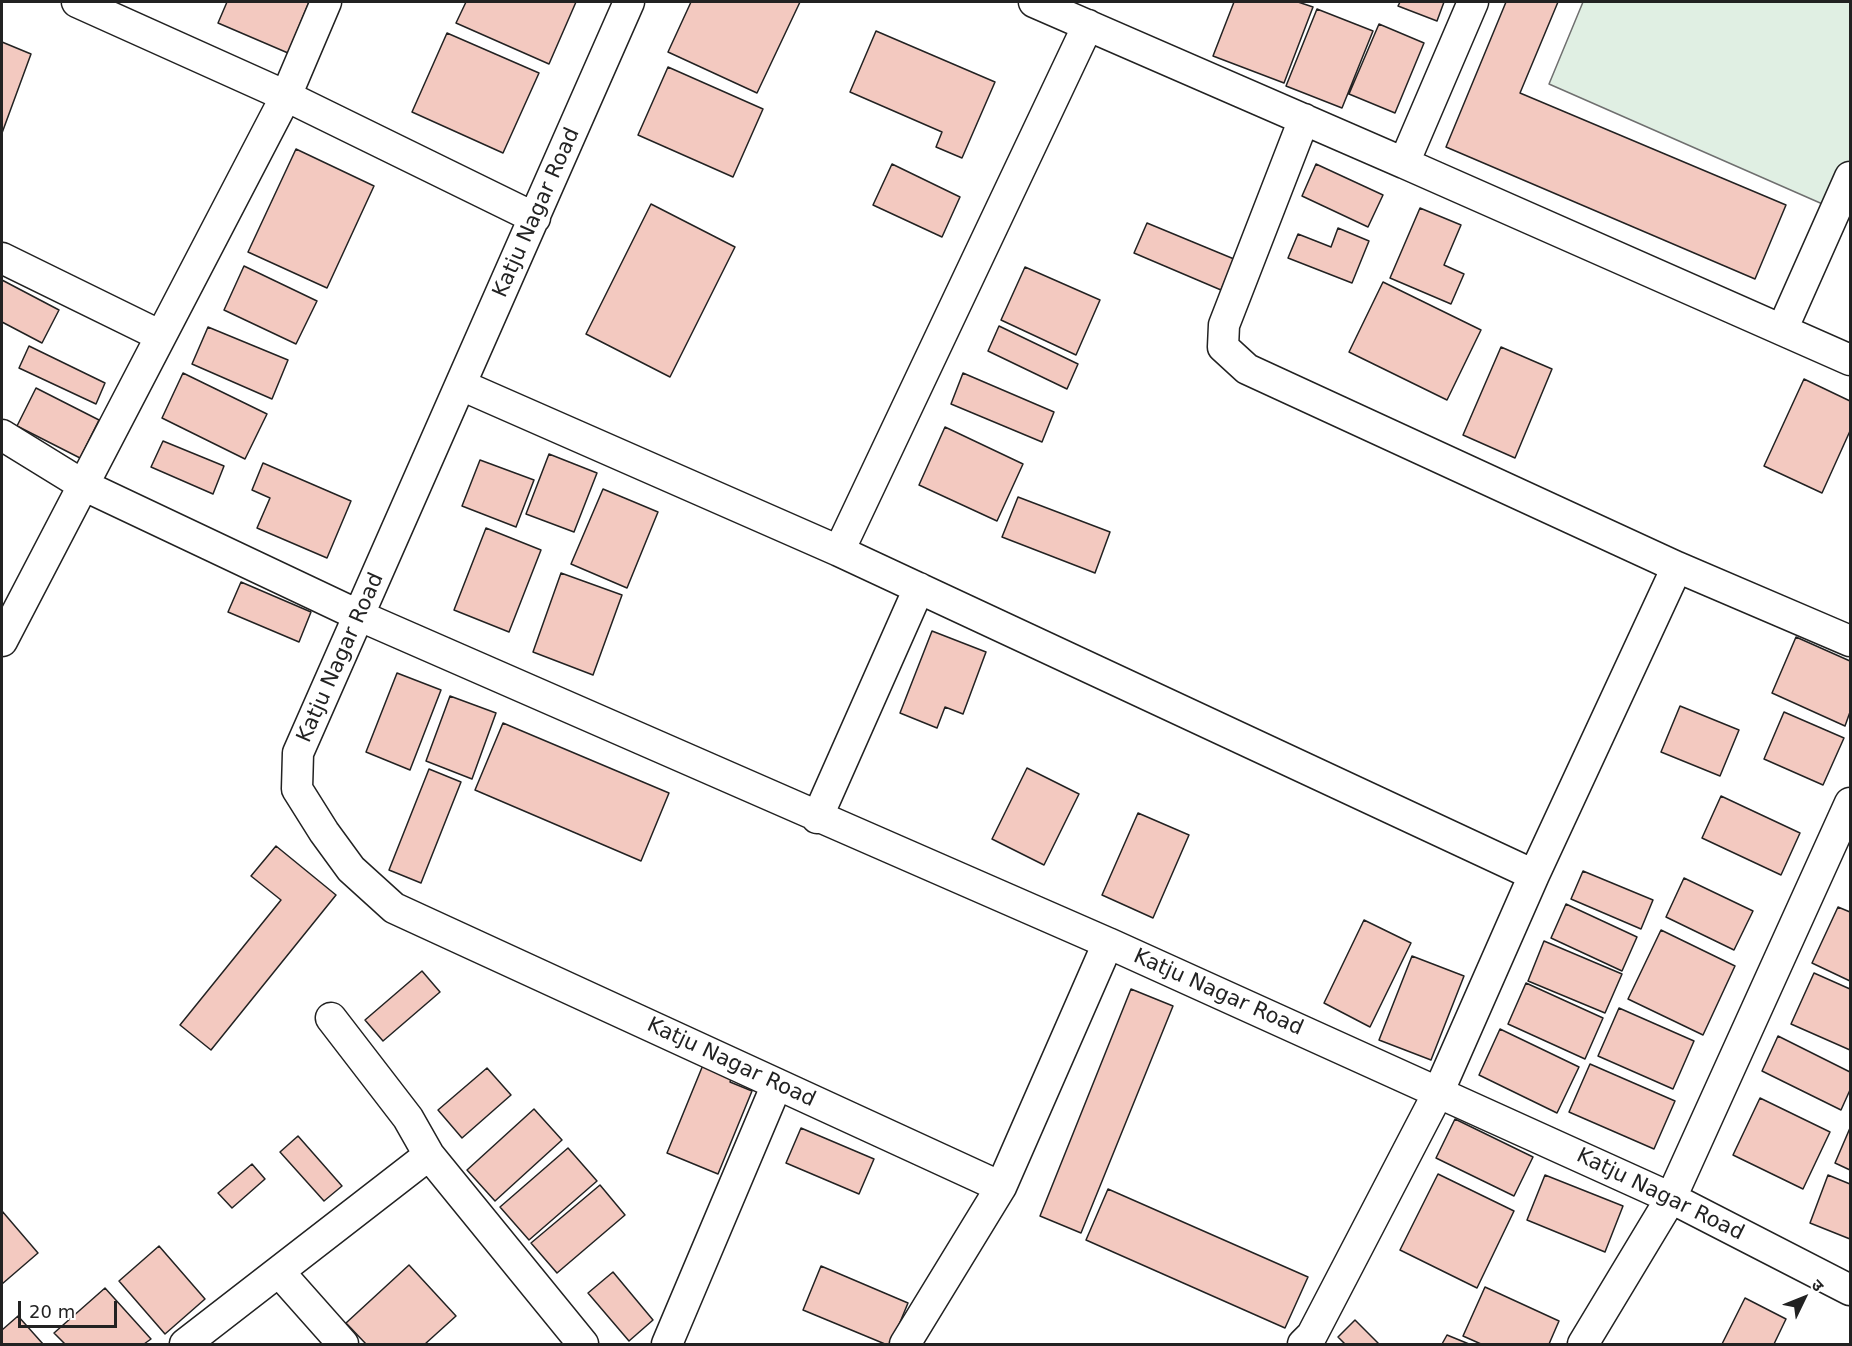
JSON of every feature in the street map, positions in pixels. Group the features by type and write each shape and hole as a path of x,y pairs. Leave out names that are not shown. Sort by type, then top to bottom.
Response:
{"street":[{"path":"77,2 286,96 535,218"},
{"path":"2,641 286,96 326,2"},
{"name":"Katju Nagar Road","path":"629,2 298,753 297,789 351,869 394,908 1001,1187 1108,943 1671,1198 1851,1290"},
{"path":"1034,2 1404,162 1851,360"},
{"path":"1404,162 1473,2"},
{"path":"839,551 1088,25"},
{"path":"1304,119 1224,325 1223,347 1247,369 1677,567 1851,641"},
{"path":"1782,330 1851,177"},
{"path":"2,258 161,336"},
{"path":"461,385 839,551 1534,875"},
{"path":"2,435 83,485 360,616 817,818 1108,943"},
{"path":"1303,1344 1312,1335 1438,1093 1534,875 1677,567"},
{"path":"817,818 919,588"},
{"path":"1583,1344 1671,1198 1851,803"},
{"path":"331,1018 408,1118 429,1155 583,1344"},
{"path":"667,1344 777,1084"},
{"path":"185,1344 280,1273 429,1155"},
{"path":"905,1344 1001,1187"},
{"path":"280,1273 343,1344"}],"green space":[{"path":"1583,2 1850,2 1850,193 1843,213 1549,84"}],"building":[{"path":"227,2 309,2 288,53 218,23"},
{"path":"466,2 576,2 549,64 456,23"},
{"path":"691,2 800,2 757,93 668,52"},
{"path":"1234,2 1298,2 1313,7 1284,83 1213,56"},
{"path":"1400,2 1444,2 1437,21 1398,6"},
{"path":"1506,2 1558,2 1520,93 1786,205 1755,279 1446,147"},
{"path":"1317,9 1373,31 1342,108 1286,86"},
{"path":"1379,24 1424,43 1395,113 1349,94"},
{"path":"876,31 995,82 962,158 936,147 942,132 850,92"},
{"path":"447,33 539,73 503,153 412,112"},
{"path":"2,42 31,54 2,133"},
{"path":"668,67 763,109 733,177 638,135"},
{"path":"296,149 374,186 327,288 248,252"},
{"path":"892,164 960,197 942,237 873,205"},
{"path":"1316,164 1383,195 1368,227 1302,196"},
{"path":"651,204 735,247 670,377 586,334"},
{"path":"1420,208 1461,225 1444,265 1464,274 1451,304 1390,278"},
{"path":"1147,223 1234,259 1221,290 1134,253"},
{"path":"1338,228 1369,241 1352,283 1288,258 1298,234 1331,247"},
{"path":"244,266 317,301 296,344 224,310"},
{"path":"1025,267 1100,300 1076,355 1001,320"},
{"path":"2,280 59,310 42,343 2,322"},
{"path":"1383,282 1481,330 1447,400 1349,352"},
{"path":"999,326 1078,364 1067,389 988,351"},
{"path":"208,327 288,360 272,399 192,364"},
{"path":"29,346 105,383 96,404 19,368"},
{"path":"1501,347 1552,369 1515,458 1463,435"},
{"path":"183,373 267,414 245,459 162,418"},
{"path":"963,373 1054,412 1042,442 951,404"},
{"path":"1804,379 1850,401 1850,431 1822,493 1764,466"},
{"path":"36,388 99,420 80,458 17,426"},
{"path":"945,427 1023,464 997,521 919,485"},
{"path":"163,441 224,466 213,494 151,467"},
{"path":"549,454 597,473 574,532 526,514"},
{"path":"480,460 534,480 516,527 462,506"},
{"path":"263,463 351,501 327,558 257,528 270,498 252,490"},
{"path":"603,489 658,512 627,588 571,564"},
{"path":"1018,497 1110,532 1095,573 1002,537"},
{"path":"486,528 541,550 509,632 454,610"},
{"path":"561,573 622,595 593,675 533,652"},
{"path":"241,582 311,612 299,642 228,612"},
{"path":"932,631 986,652 963,714 945,707 937,728 900,713"},
{"path":"1796,637 1850,661 1850,712 1845,726 1772,693"},
{"path":"397,673 441,690 410,770 366,752"},
{"path":"450,696 496,713 472,779 426,761"},
{"path":"1680,706 1739,730 1720,776 1661,752"},
{"path":"1784,712 1844,738 1823,785 1764,759"},
{"path":"503,723 669,793 641,861 475,790"},
{"path":"1027,768 1079,794 1044,865 992,839"},
{"path":"429,769 461,782 421,883 389,870"},
{"path":"1721,796 1800,833 1781,875 1702,838"},
{"path":"1138,813 1189,835 1153,918 1102,895"},
{"path":"276,846 336,895 211,1050 180,1025 281,900 251,876"},
{"path":"1583,871 1653,900 1641,929 1571,899"},
{"path":"1684,878 1753,911 1734,950 1666,917"},
{"path":"1566,904 1637,937 1622,971 1551,938"},
{"path":"1838,907 1850,912 1850,981 1812,963"},
{"path":"1364,920 1411,943 1370,1027 1324,1003"},
{"path":"1661,930 1735,966 1703,1035 1628,999"},
{"path":"1544,941 1622,974 1605,1013 1528,981"},
{"path":"1412,956 1464,976 1431,1060 1379,1040"},
{"path":"422,971 440,992 383,1041 365,1020"},
{"path":"1814,973 1850,989 1850,1050 1791,1024"},
{"path":"1526,983 1603,1018 1585,1059 1508,1024"},
{"path":"1131,989 1173,1006 1081,1233 1040,1216"},
{"path":"1619,1008 1694,1041 1673,1089 1598,1056"},
{"path":"1500,1029 1579,1067 1557,1113 1479,1075"},
{"path":"1778,1036 1850,1072 1850,1090 1841,1110 1762,1071"},
{"path":"1590,1064 1675,1101 1654,1149 1569,1112"},
{"path":"703,1065 732,1076 730,1082 752,1091 718,1174 667,1153"},
{"path":"487,1068 511,1095 462,1138 438,1110"},
{"path":"1760,1098 1830,1132 1803,1189 1733,1155"},
{"path":"534,1109 562,1140 495,1201 467,1170"},
{"path":"1455,1119 1533,1157 1514,1196 1436,1158"},
{"path":"801,1128 874,1159 859,1194 786,1163"},
{"path":"1850,1128 1850,1170 1835,1163"},
{"path":"298,1136 342,1186 324,1201 280,1152"},
{"path":"568,1148 597,1181 529,1240 500,1207"},
{"path":"252,1164 265,1179 232,1208 218,1193"},
{"path":"1438,1174 1514,1211 1477,1288 1400,1250"},
{"path":"1545,1175 1623,1206 1605,1252 1527,1220"},
{"path":"1828,1175 1850,1184 1850,1239 1810,1223"},
{"path":"600,1185 625,1215 557,1273 531,1243"},
{"path":"1108,1189 1308,1277 1285,1328 1086,1240"},
{"path":"2,1211 38,1253 2,1284"},
{"path":"159,1246 205,1299 165,1334 119,1281"},
{"path":"409,1265 456,1316 425,1344 366,1344 346,1323"},
{"path":"821,1266 908,1303 891,1344 885,1344 803,1310"},
{"path":"613,1272 653,1320 629,1341 588,1293"},
{"path":"1485,1287 1559,1321 1549,1344 1481,1344 1463,1336"},
{"path":"105,1288 151,1339 144,1344 65,1344 54,1333"},
{"path":"1745,1298 1786,1319 1774,1344 1722,1344"},
{"path":"18,1316 43,1344 2,1344 2,1330"},
{"path":"1355,1320 1379,1344 1345,1344 1338,1337"},
{"path":"1447,1335 1469,1344 1442,1344"}]}
